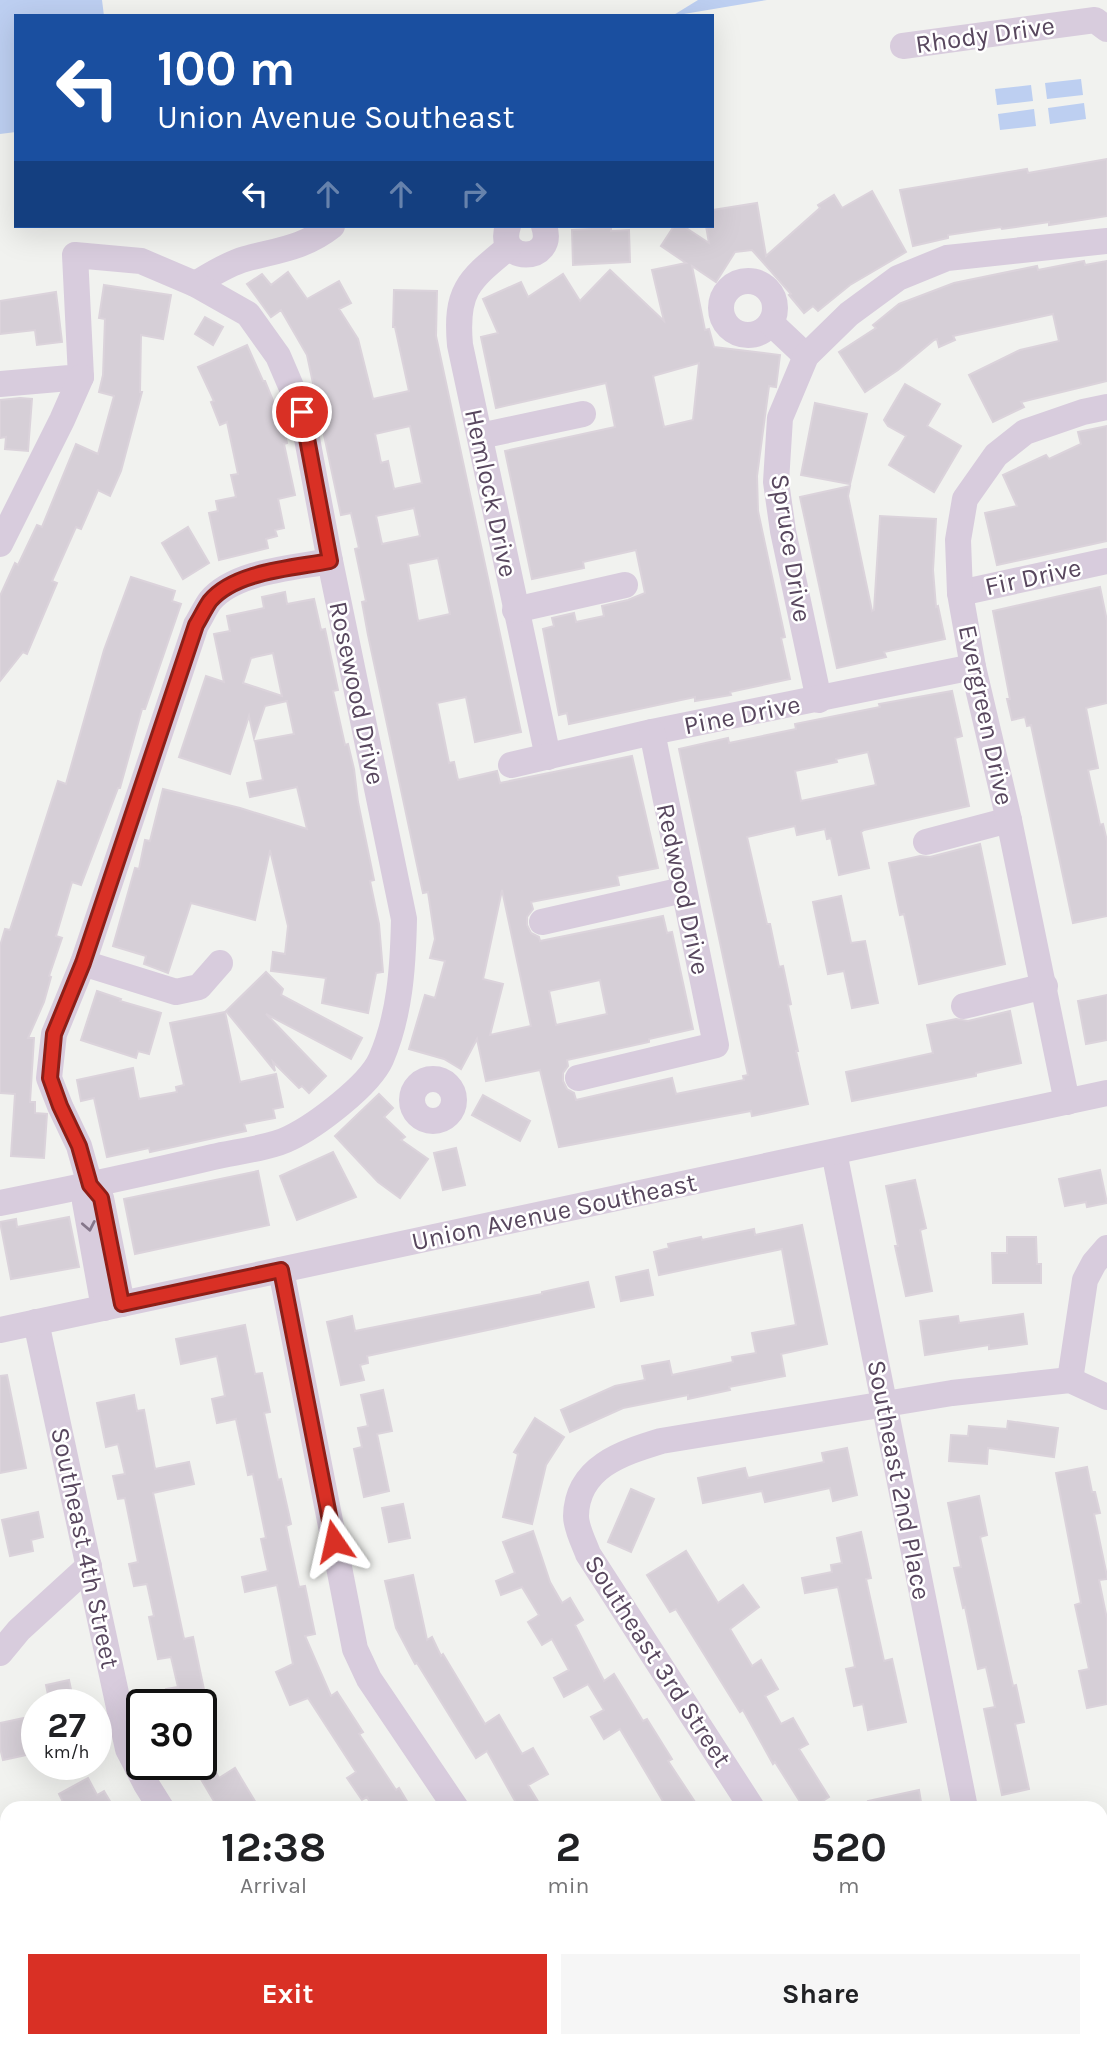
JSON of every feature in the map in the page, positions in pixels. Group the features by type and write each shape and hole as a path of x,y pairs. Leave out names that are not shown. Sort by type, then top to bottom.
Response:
{"street":[{"name":"Rhody Drive","path":"903,46 1095,20 1107,29"},
{"path":"195,284 231,263 276,253 316,238 329,228"},
{"path":"508,236 520,255 534,253 544,244 544,228"},
{"name":"Hemlock Drive","path":"508,236 471,281 462,296 458,319 460,345 548,757"},
{"name":"Spruce Drive","path":"818,700 783,531 776,482 780,418 806,356 849,314 898,278 947,258 1107,241"},
{"name":"Rosewood Drive","path":"81,377 75,255 141,261 195,284 248,314 278,356 302,412 404,919 403,971 395,1016 380,1062"},
{"path":"771,323 806,356"},
{"path":"0,384 81,377 0,544"},
{"name":"Evergreen Drive","path":"1067,1102 1045,986 973,667 960,593 958,540 965,499 996,455 1025,432 1083,411 1107,407"},
{"path":"480,436 583,414"},
{"path":"113,1306 101,1198 90,1185 79,1146 50,1078 54,1034 83,963 196,625 211,601 230,584 258,575 330,561"},
{"name":"Fir Drive","path":"960,593 1107,561"},
{"path":"515,610 625,585"},
{"name":"Pine Drive","path":"511,765 652,732 973,667"},
{"name":"Redwood Drive","path":"578,1078 716,1045 652,732"},
{"path":"926,842 1009,820"},
{"path":"542,922 683,890"},
{"path":"83,963 176,992 199,986 220,963"},
{"path":"964,1006 1045,986"},
{"path":"0,1203 287,1140 333,1110 353,1093 380,1062 415,1090"},
{"name":"Union Avenue Southeast","path":"0,1330 1107,1093"},
{"name":"Southeast 2nd Place","path":"834,1152 964,1801"},
{"path":"1070,1380 1085,1280 1094,1263 1107,1248"},
{"path":"281,1270 355,1649 369,1679 451,1801"},
{"name":"Southeast 4th Street","path":"36,1322 128,1749 156,1801"},
{"path":"883,1403 952,1392 1070,1380 1107,1397"},
{"name":"Southeast 3rd Street","path":"747,1801 588,1554 576,1518 580,1494 595,1472 620,1454 661,1441 883,1403"},
{"path":"0,1653 19,1630 89,1566"}],"shaded area":[{"path":"0,0 102,0 104,14 14,14 14,132 0,134"},
{"path":"698,0 767,0 684,14 675,14"},
{"path":"1081,79 1083,95 1047,99 1045,83"},
{"path":"1031,85 1033,101 997,105 995,89"},
{"path":"1084,103 1086,119 1050,124 1048,108"},
{"path":"1034,109 1036,126 1000,130 998,114"}],"building":[{"path":"1107,159 1107,216 948,235 948,238 913,246 900,190 1027,169 1028,173"},
{"path":"872,191 906,252 850,285 818,311 813,306 804,313 752,250 735,252 716,282 692,266 705,330 709,329 714,347 780,355 776,387 769,386 757,476 758,511 785,637 781,638 790,679 730,692 731,695 695,701 695,697 569,724 567,713 559,715 543,629 554,626 552,618 574,613 576,622 604,616 602,606 645,593 636,550 583,562 584,568 532,579 505,451 615,427 606,383 496,408 481,337 498,333 483,299 521,282 528,297 563,274 580,301 610,270 664,321 652,270 686,263 661,246 673,228 686,228 709,243 706,228 714,228 714,210 757,203 766,256 820,208 818,205 834,195 842,208","holes":["699,363 693,420 664,427 653,376"]},
{"path":"611,228 611,231 629,230 630,262 573,265 572,230"},
{"path":"1084,261 1085,265 1107,261 1107,381 1021,402 1024,407 993,422 969,375 1020,350 1059,341 1053,314 953,336 955,340 939,347 937,339 934,340 898,370 865,392 839,352 876,328 873,325 899,304 954,283 1037,266 1038,270"},
{"path":"288,272 307,299 339,281 351,303 339,309 358,339 373,399 409,391 393,327 394,290 437,291 436,336 521,732 475,742 466,697 437,703 449,763 454,762 458,780 497,771 500,783 632,756 658,868 617,876 619,885 531,902 533,909 527,917 527,925 540,941 663,916 667,933 672,932 693,1029 649,1039 649,1042 567,1060 568,1066 563,1073 563,1081 567,1089 574,1093 576,1100 672,1078 676,1094 744,1080 743,1076 748,1075 679,749 728,738 729,743 796,729 795,724 880,707 879,704 952,691 962,736 955,738 969,806 864,830 861,832 869,868 839,875 831,838 827,839 825,829 797,835 795,826 747,837 779,967 783,966 791,1004 788,1005 796,1051 808,1104 752,1116 751,1111 559,1147 540,1070 486,1081 477,1039 461,1069 444,1059 409,1049 425,995 435,998 445,961 430,958 435,939 428,892 423,893 368,635 362,602 366,601 355,549 359,548 351,513 341,515 307,355 281,310 271,317 247,284 262,274 271,285","holes":["410,426 422,483 394,489 388,461 381,463 375,434","414,508 420,536 382,544 376,516","438,558 450,614 418,621 408,564","868,752 876,785 801,801 795,771 837,762 836,759","502,890 531,1026 490,1035 503,984 483,979","600,980 607,1014 556,1025 549,991"]},
{"path":"104,285 171,295 163,339 141,335 142,392 121,471 110,496 98,490 81,529 76,527 52,581 57,583 27,654 23,652 0,681 0,596 37,525 42,527 76,444 98,454 114,396 99,392 103,375 105,319 99,318"},
{"path":"56,292 62,342 37,345 35,330 0,334 0,301"},
{"path":"205,317 223,327 213,345 195,334"},
{"path":"247,345 283,425 287,443 284,444 295,495 278,499 284,528 275,530 277,536 266,539 268,548 219,560 209,513 218,511 216,501 236,497 231,475 238,474 227,422 220,425 211,402 214,401 198,367"},
{"path":"905,384 940,404 927,426 961,446 934,492 889,465 906,436 888,426 884,420"},
{"path":"32,399 28,451 5,449 6,437 0,438 0,400"},
{"path":"815,403 867,414 850,484 801,475"},
{"path":"1107,426 1107,541 997,565 985,513 1017,506 1003,475 1046,455 1049,459 1081,444 1078,432"},
{"path":"850,486 848,496 872,611 880,516 936,519 933,570 936,607 938,606 945,639 884,652 886,657 837,668 800,497"},
{"path":"188,527 209,563 183,579 162,543"},
{"path":"131,577 175,591 172,601 181,604 145,709 142,709 120,788 81,885 72,882 56,936 62,938 49,976 51,977 44,1002 28,1038 34,1038 30,1102 35,1102 35,1113 47,1114 44,1158 11,1156 15,1094 0,1093 0,946 5,929 10,930 58,781 66,784 104,650"},
{"path":"1100,587 1107,621 1107,703 1086,708 1098,768 1088,770 1100,825 1103,824 1107,841 1107,916 1073,923 1031,725 1027,726 1025,717 1012,720 993,611"},
{"path":"285,592 287,604 314,599 321,630 325,629 338,690 333,691 345,745 348,744 354,769 379,924 383,972 376,973 368,1013 322,1003 326,978 271,971 273,952 285,954 288,926 270,850 255,920 191,903 168,973 144,964 146,956 113,946 135,868 139,869 145,840 150,841 163,789 240,808 307,829 297,787 250,797 247,783 263,780 255,741 294,734 287,701 265,706 254,738 249,716 230,774 179,757 206,676 224,682 214,634 230,631 227,616 264,608 262,597","holes":["273,653 282,696 243,683 251,658"]},
{"path":"980,844 1005,964 919,984 904,914 900,915 889,863 920,856 930,857"},
{"path":"841,896 851,943 865,941 878,1003 852,1008 844,971 828,974 813,902"},
{"path":"266,972 283,989 281,995 362,1038 351,1059 266,1014 326,1076 309,1093 302,1086 299,1088 273,1062 275,1071 226,1011"},
{"path":"97,991 161,1013 149,1054 138,1051 136,1058 81,1040"},
{"path":"1107,995 1107,1040 1086,1044 1078,1001"},
{"path":"1010,1011 1021,1063 976,1073 976,1076 852,1101 846,1072 933,1053 927,1025 956,1019 968,1021"},
{"path":"225,1012 240,1082 276,1074 283,1107 273,1109 275,1118 244,1124 246,1131 150,1152 149,1148 107,1157 94,1098 81,1101 77,1080 133,1068 139,1099 177,1092 176,1087 184,1085 170,1023"},
{"path":"379,1094 393,1108 384,1117 405,1137 401,1140 428,1159 400,1198 378,1182 335,1136"},
{"path":"483,1095 530,1121 520,1141 472,1115"},
{"path":"456,1148 465,1185 443,1190 434,1153"},
{"path":"333,1152 356,1197 297,1220 280,1176"},
{"path":"1100,1170 1107,1203 1087,1207 1086,1202 1065,1206 1059,1179"},
{"path":"258,1171 269,1225 135,1254 124,1199"},
{"path":"915,1180 926,1228 920,1230 932,1291 906,1296 886,1186"},
{"path":"69,1217 79,1267 11,1279 0,1222 16,1219 17,1227"},
{"path":"802,1225 827,1344 781,1354 785,1376 729,1387 730,1390 688,1399 688,1395 623,1408 570,1432 561,1410 615,1386 645,1380 642,1366 669,1361 672,1375 733,1362 732,1357 756,1353 752,1333 796,1325 782,1249 659,1275 654,1252 669,1248 668,1244 701,1237 702,1240 754,1229 755,1235"},
{"path":"1007,1237 1036,1237 1041,1283 993,1283 992,1253 1007,1253"},
{"path":"648,1270 653,1295 621,1301 616,1277"},
{"path":"588,1282 594,1307 367,1356 368,1363 360,1365 364,1380 341,1385 327,1322 352,1316 355,1331 542,1294"},
{"path":"1023,1314 1027,1344 989,1349 989,1345 925,1355 920,1321 958,1316 959,1323"},
{"path":"245,1325 255,1374 262,1373 270,1412 264,1413 278,1480 281,1479 291,1524 286,1526 299,1587 305,1586 315,1634 305,1636 331,1696 337,1692 363,1732 359,1734 396,1790 399,1788 407,1801 369,1801 367,1797 362,1800 347,1778 356,1772 308,1698 290,1705 276,1672 293,1664 277,1585 245,1592 242,1577 268,1571 261,1539 266,1538 253,1474 248,1475 236,1419 217,1423 212,1399 225,1396 217,1356 181,1364 176,1339"},
{"path":"7,1375 26,1468 0,1473 0,1376"},
{"path":"383,1390 392,1431 377,1434 389,1491 364,1497 354,1449 362,1447 358,1428 368,1426 361,1395"},
{"path":"134,1395 137,1411 144,1410 155,1469 189,1462 194,1484 153,1493 184,1639 193,1637 204,1689 166,1689 178,1687 171,1657 158,1659 149,1617 154,1616 147,1584 134,1586 129,1564 138,1562 125,1498 118,1499 113,1476 125,1474 118,1444 106,1447 97,1403"},
{"path":"535,1418 564,1437 546,1465 532,1524 503,1517 518,1454 514,1452"},
{"path":"1008,1421 1058,1428 1054,1457 988,1448 987,1464 949,1461 951,1435 968,1436 969,1426 1007,1429"},
{"path":"847,1448 857,1495 833,1501 830,1488 765,1502 762,1491 703,1503 698,1478 745,1468 748,1478 824,1462 822,1453"},
{"path":"1087,1467 1100,1513 1094,1514 1107,1576 1107,1579 1099,1580 1107,1619 1107,1704 1087,1708 1079,1671 1089,1669 1075,1605 1081,1603 1056,1473"},
{"path":"631,1489 654,1499 631,1552 608,1542"},
{"path":"979,1496 987,1535 980,1537 1013,1686 1016,1685 1024,1722 1015,1724 1029,1789 1002,1795 984,1709 995,1707 986,1667 978,1669 965,1607 963,1608 954,1568 961,1567 948,1503"},
{"path":"403,1504 410,1538 389,1542 382,1508"},
{"path":"38,1512 43,1537 31,1540 33,1551 10,1556 2,1520"},
{"path":"533,1531 550,1582 562,1603 570,1598 583,1620 575,1625 604,1681 614,1674 643,1721 647,1719 672,1759 668,1761 694,1801 663,1801 620,1729 604,1739 591,1717 604,1710 588,1684 564,1697 554,1678 569,1670 552,1639 542,1645 528,1622 539,1615 522,1587 501,1595 496,1581 515,1573 503,1542"},
{"path":"861,1532 871,1578 866,1579 884,1661 892,1659 906,1722 868,1730 863,1704 854,1706 846,1669 855,1667 838,1587 805,1593 802,1578 832,1572 831,1565 842,1563 837,1538"},
{"path":"686,1551 718,1603 743,1585 759,1607 730,1629 752,1666 761,1660 778,1689 765,1696 781,1724 793,1718 808,1744 799,1749 829,1797 823,1801 800,1801 775,1762 773,1764 743,1710 740,1712 676,1609 670,1612 647,1575"},
{"path":"413,1575 427,1640 432,1637 441,1656 443,1654 485,1724 499,1715 522,1754 533,1748 548,1774 528,1785 538,1801 515,1801 487,1751 476,1758 417,1663 415,1664 396,1628 385,1581"},
{"path":"69,1680 71,1689 47,1689 46,1685"},
{"path":"21,1719 21,1756 3,1760 0,1723"},
{"path":"235,1768 255,1801 214,1801 201,1780 217,1780 217,1774 219,1778"},
{"path":"89,1780 97,1795 104,1791 110,1801 62,1801 59,1794"},
{"path":"919,1790 921,1801 868,1801"}],"route":[{"path":"302,412 330,561 258,575 230,584 211,601 196,625 83,963 54,1034 50,1078 79,1146 90,1185 101,1198 122,1304 281,1270 334,1541"}]}
